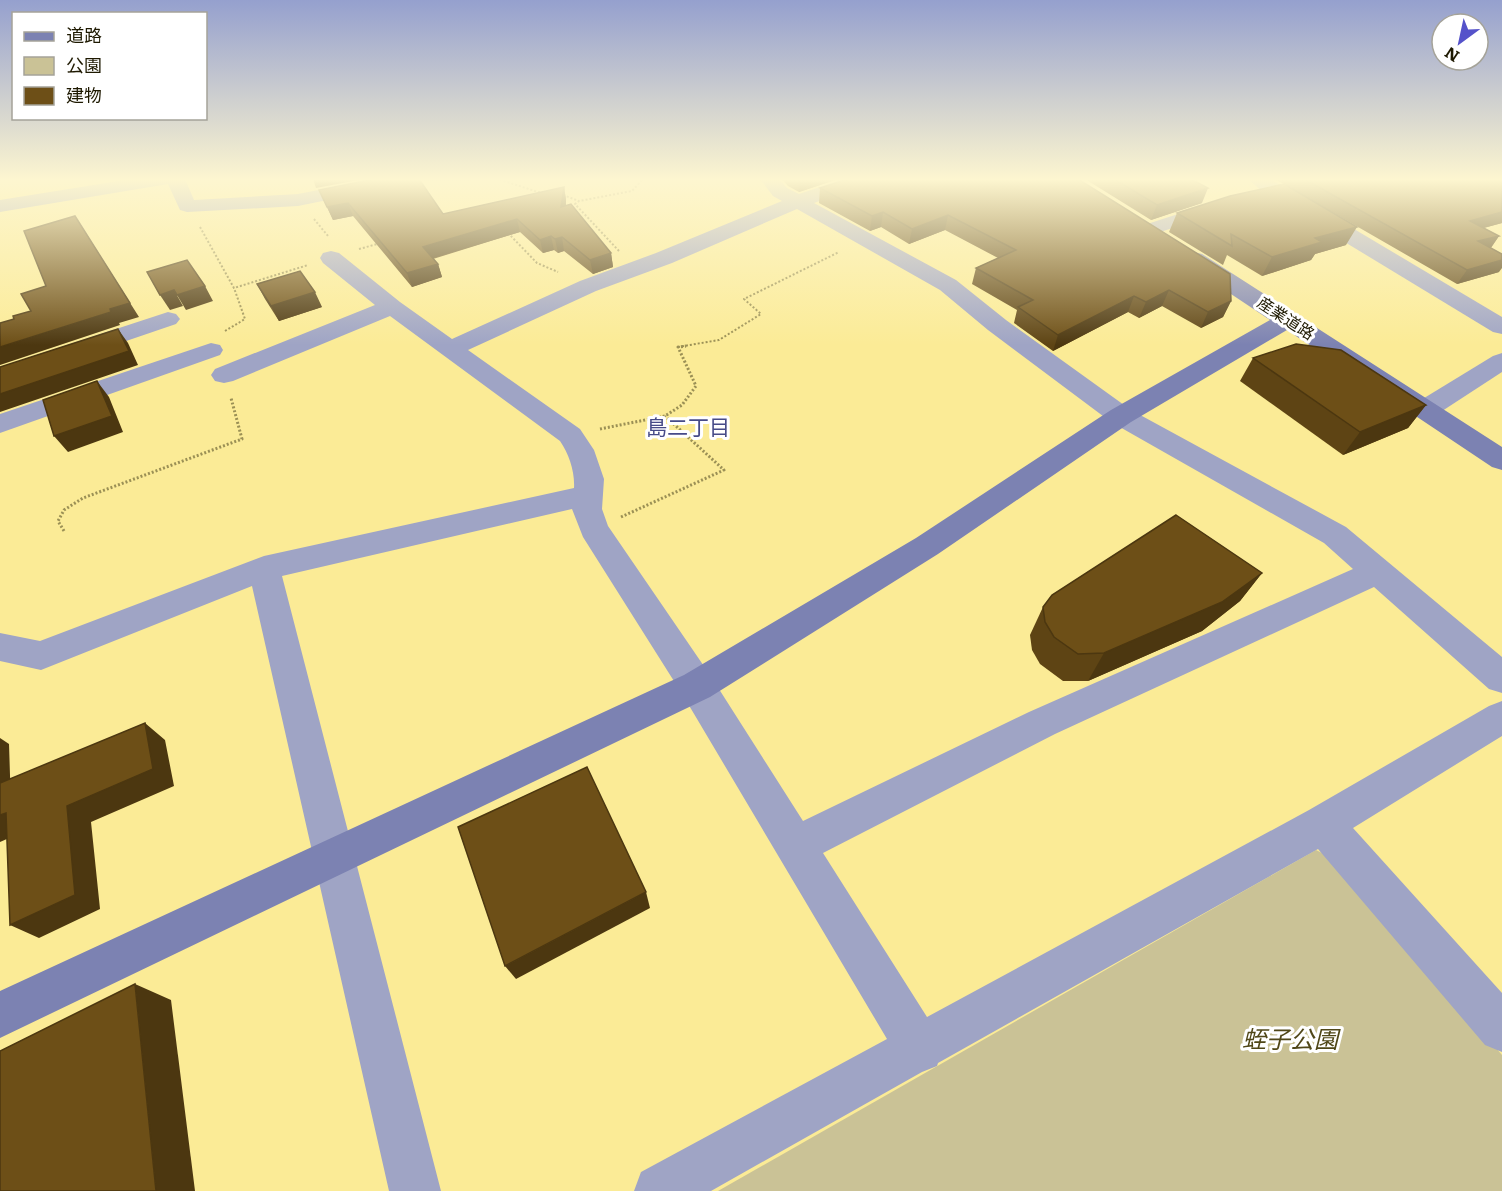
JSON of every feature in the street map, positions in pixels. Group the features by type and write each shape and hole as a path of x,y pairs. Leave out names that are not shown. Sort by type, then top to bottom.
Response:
{"street":[{"path":"450,349 588,286 719,235"},
{"path":"859,235 948,285 997,325 1121,416 1335,535 1502,678"},
{"name":"産業道路","path":"1156,235 1502,460"},
{"path":"1333,235 1502,327"},
{"path":"337,256 392,307 570,435 580,450 589,479 587,509 594,529 697,686 920,1049"},
{"path":"224,375 392,307"},
{"path":"0,376 38,361 168,319"},
{"path":"0,1015 697,686 927,546 1121,416 1289,320"},
{"path":"0,424 211,350"},
{"path":"1426,410 1502,361"},
{"path":"0,647 41,656 264,568 589,495"},
{"path":"264,568 415,1191"},
{"path":"796,845 1042,723 1379,571"},
{"path":"660,1191 1323,824 1502,717"},
{"path":"1323,824 1502,1028"}],"path":[{"path":"203,235 234,288 245,319 216,337 211,350"},
{"path":"322,235 337,256"},
{"path":"509,235 537,263 588,286"},
{"path":"603,235 636,269"},
{"path":"570,435 665,416 682,405 696,386 678,347 719,340 761,314 744,299 865,238"},
{"path":"234,288 386,242"},
{"path":"64,531 58,521 64,510 83,498 242,439 224,375"},
{"path":"594,529 724,470 665,416"}],"green space":[{"name":"蛭子公園","path":"1316,850 1338,861 1502,1055 1502,1191 718,1191"}],"building":[{"path":"25,235 87,235 130,303 110,309 111,312 0,347 0,323 14,319 13,316 31,311 21,294 46,286"},
{"path":"375,235 465,235 423,247 438,264 407,273"},
{"path":"534,235 596,235 611,253 590,260 562,237 555,239 551,236 540,240"},
{"path":"986,235 1167,235 1230,274 1231,301 1208,312 1169,290 1146,302 1134,296 1058,335 1018,307 1033,300 976,268 1016,250"},
{"path":"1213,235 1231,235 1232,246"},
{"path":"1232,235 1328,235 1315,238 1322,242 1272,257"},
{"path":"1404,235 1499,236 1478,241 1502,254 1502,260 1467,270"},
{"path":"187,260 205,286 177,295 174,290 160,295 147,272"},
{"path":"300,271 315,292 271,306 257,284"},
{"path":"118,329 129,351 0,394 0,367"},
{"path":"1296,344 1341,350 1426,405 1360,432 1253,358"},
{"path":"97,381 112,416 54,436 43,400"},
{"path":"1176,515 1262,573 1222,602 1104,653 1078,654 1054,637 1045,622 1043,607 1052,595"},
{"path":"145,723 153,769 67,806 75,895 10,925 6,813 0,815 0,783"},
{"path":"587,767 646,892 505,966 458,827"},
{"path":"135,984 156,1191 0,1191 0,1051"}],"district":[{"name":"島二丁目","path":"688,428"}]}
